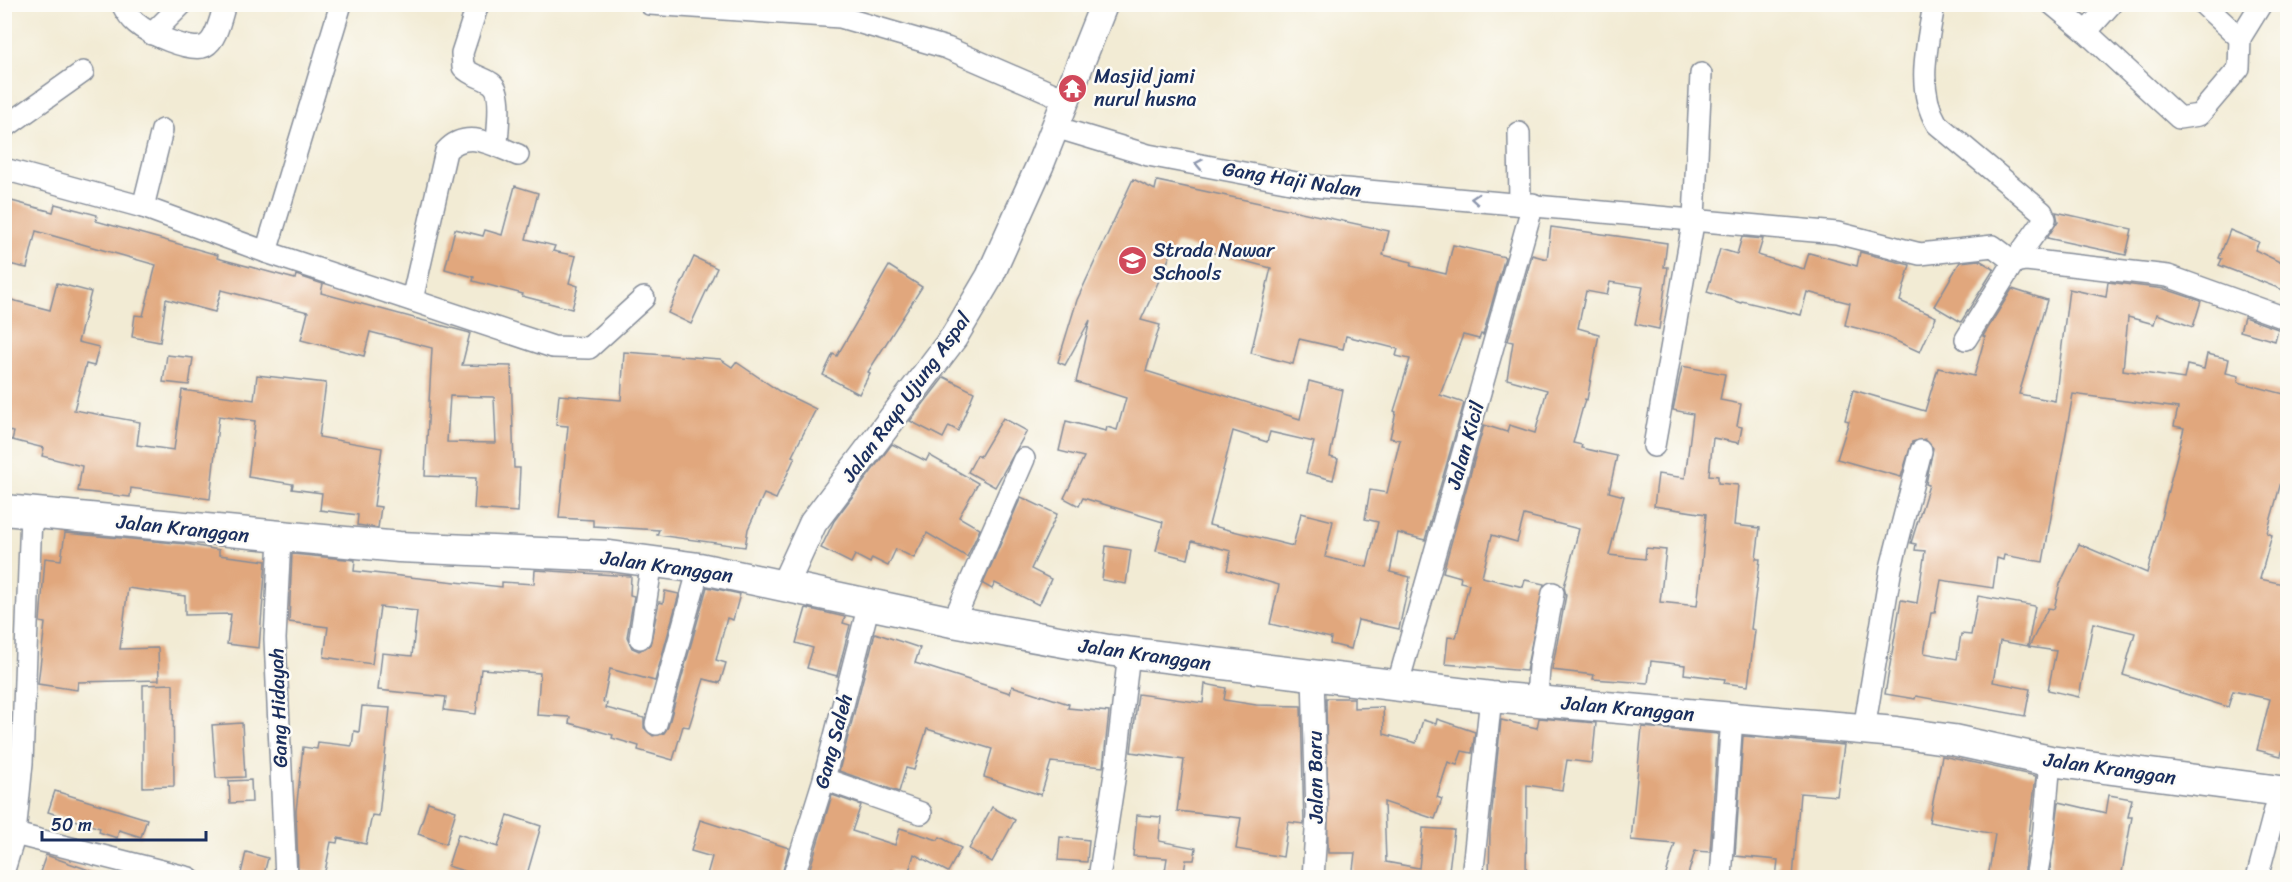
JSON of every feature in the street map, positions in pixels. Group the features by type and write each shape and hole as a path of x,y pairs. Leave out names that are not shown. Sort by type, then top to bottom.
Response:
{"main road":[{"name":"Jalan Kranggan","path":"17,512 280,538 399,547 609,556 652,561 699,568 952,622 1129,653 1491,697 1864,729 1953,740 2050,761 2284,791"}],"street":[{"path":"122,4 138,25 152,34 189,46 205,46 212,40 225,4"},
{"path":"152,34 182,4"},
{"path":"266,252 340,4"},
{"path":"478,4 462,53 463,67 469,74 494,84 499,93 496,146"},
{"path":"650,4 710,6 840,17 947,48 1065,99"},
{"name":"Jalan Raya Ujung Aspal","path":"784,586 813,523 954,337 990,276 1055,127 1104,4"},
{"path":"1934,4 1925,59 1924,94 1928,109 1937,123 2044,216 2042,226 2014,262 1966,339"},
{"path":"2052,4 2086,32 2179,118 2199,116 2239,68 2240,38 2261,4"},
{"path":"2086,32 2111,4"},
{"path":"2203,4 2240,38"},
{"path":"4,128 83,72"},
{"path":"1654,446 1694,218 1701,74"},
{"name":"Gang Haji Nalan","path":"1055,127 1148,154 1312,186 1694,218 1837,233 1920,254 1993,246 2014,262"},
{"path":"143,207 162,130"},
{"name":"Jalan Kicil","path":"1397,687 1527,204 1519,133"},
{"path":"412,300 446,151 455,142 470,137 518,155"},
{"path":"4,169 143,207 266,252 553,347 589,348 644,298"},
{"path":"2014,262 2026,260 2168,276 2288,318"},
{"path":"1864,729 1892,568 1921,451"},
{"path":"952,622 1024,459"},
{"path":"4,870 15,834 22,763 17,512"},
{"name":"Gang Hidayah","path":"280,538 275,639 286,878"},
{"path":"640,638 652,561"},
{"path":"656,724 699,568"},
{"path":"1537,700 1539,667 1553,593"},
{"name":"Gang Saleh","path":"793,878 824,779 869,604"},
{"path":"1099,878 1116,767 1129,653"},
{"name":"Jalan Baru","path":"1313,676 1317,815 1313,878"},
{"path":"1472,878 1491,697"},
{"path":"1721,878 1732,717"},
{"path":"2036,878 2043,839 2050,761"},
{"path":"824,779 921,813"},
{"path":"2257,878 2284,791"},
{"path":"15,834 189,878"}],"building":[{"path":"1133,179 1155,190 1157,181 1389,231 1383,255 1412,262 1411,266 1446,274 1453,245 1505,257 1483,335 1481,334 1479,339 1463,335 1440,395 1464,403 1425,540 1398,533 1390,572 1410,577 1399,629 1358,620 1351,649 1330,644 1331,638 1270,624 1279,585 1227,570 1231,551 1192,541 1188,559 1156,551 1163,522 1083,498 1079,506 1064,498 1084,457 1059,451 1066,421 1106,431 1107,427 1117,430 1126,398 1076,382 1090,320 1065,365 1058,362 1077,300","holes":["1176,243 1271,268 1251,353 1293,364 1299,339 1343,349 1346,336 1398,349 1396,356 1410,359 1394,411 1396,412 1390,438 1400,440 1387,493 1370,490 1365,519 1378,522 1367,567 1325,557 1333,521 1301,513 1293,546 1209,525 1233,431 1267,442 1270,432 1314,442 1306,473 1333,480 1338,459 1330,457 1343,390 1309,381 1300,419 1146,371 1160,325 1141,320"]},
{"path":"515,186 538,193 526,239 555,246 553,251 576,256 569,283 578,286 572,309 473,281 474,277 445,269 455,229 483,236 485,230 502,235"},
{"path":"4,199 53,212 55,204 97,215 96,221 218,255 217,258 295,279 296,275 323,284 321,293 470,333 462,365 511,366 514,468 520,468 518,512 474,509 476,478 425,476 432,348 370,332 364,356 301,340 308,312 221,290 215,312 166,299 160,342 132,337 135,315 143,316 156,265 36,231 27,268 4,263","holes":["450,396 494,397 496,443 447,442"]},
{"path":"2056,212 2132,229 2126,255 2047,238 2058,221"},
{"path":"1551,227 1667,243 1664,267 1668,267 1659,329 1635,324 1643,287 1610,282 1607,295 1586,291 1578,328 1599,334 1587,400 1585,399 1573,443 1582,445 1581,448 1617,456 1609,492 1624,496 1609,555 1645,559 1646,548 1666,550 1660,602 1697,606 1702,561 1706,514 1654,506 1658,474 1685,478 1693,414 1673,410 1682,366 1725,374 1720,400 1741,404 1737,426 1742,427 1739,443 1713,438 1709,475 1718,476 1718,483 1738,485 1734,525 1760,528 1756,559 1760,559 1751,629 1755,630 1748,686 1724,683 1725,679 1684,674 1685,665 1651,661 1648,683 1593,679 1594,675 1552,670 1566,595 1564,587 1579,529 1524,515 1517,542 1492,535 1482,577 1523,587 1525,580 1544,584 1526,671 1445,664 1448,637 1456,638 1469,584 1460,582 1461,577 1443,572 1484,425 1507,432 1509,425 1535,433 1547,390 1507,379 1513,342 1508,341 1532,255 1547,259"},
{"path":"2230,230 2259,242 2255,250 2288,266 2288,292 2219,265 2222,259 2219,258"},
{"path":"1742,237 1763,239 1758,255 1804,269 1809,253 1857,266 1860,252 1910,265 1900,301 1936,317 1920,352 1883,335 1845,325 1850,303 1807,292 1801,315 1742,301 1741,303 1707,292 1720,249 1737,254"},
{"path":"694,257 717,268 691,324 668,313"},
{"path":"1979,260 1994,269 1961,322 1934,306 1960,262"},
{"path":"889,266 922,287 868,372 870,373 859,394 823,375 833,354 837,356"},
{"path":"2108,282 2165,289 2201,301 2193,327 2157,314 2154,324 2128,317 2123,370 2184,379 2187,365 2204,369 2207,354 2229,359 2226,373 2239,376 2238,382 2288,395 2288,457 2267,533 2272,535 2260,579 2288,585 2288,732 2281,756 2257,750 2270,699 2233,691 2228,707 2123,675 2135,633 2093,623 2079,697 2048,690 2056,651 2029,647 2048,608 2054,609 2060,584 2079,544 2147,573 2184,428 2174,426 2178,408 2073,394 2043,562 2004,555 2003,560 1997,558 1993,588 1941,580 1935,613 1931,613 1924,653 1957,659 1961,634 1971,635 1978,596 2035,606 2028,646 2000,641 1993,682 2030,689 2025,716 1916,696 1915,699 1885,694 1901,600 1917,603 1925,551 1915,550 1916,544 1911,543 1929,485 1926,484 1933,448 1925,439 1912,442 1901,477 1837,459 1849,421 1845,420 1853,390 1925,411 1938,368 1974,376 1985,337 1983,336 2012,289 2047,300 2019,394 2055,401 2069,289 2106,297"},
{"path":"57,283 91,292 78,342 99,347 94,366 86,364 74,410 140,422 137,445 174,450 182,390 254,400 257,375 326,383 319,437 382,448 374,506 381,507 378,528 357,525 358,515 320,510 322,493 292,489 293,484 248,477 255,421 219,416 210,499 131,488 130,497 78,491 82,466 42,456 44,448 12,440 14,432 4,430 4,298 50,310"},
{"path":"2244,317 2278,329 2275,341 2240,331"},
{"path":"624,352 720,359 732,367 736,362 779,391 816,409 792,456 795,457 776,499 764,494 748,529 745,547 657,535 659,530 593,526 593,520 559,518 568,426 556,425 559,395 621,400"},
{"path":"167,355 193,358 189,385 163,382"},
{"path":"944,377 974,392 958,431 949,426 943,438 910,421"},
{"path":"1003,418 1027,431 995,487 968,472 977,455 980,457"},
{"path":"892,444 926,461 929,455 978,483 959,517 980,529 967,557 927,533 914,558 896,549 888,566 872,558 870,563 855,555 851,563 821,548 834,521"},
{"path":"1021,497 1057,514 1031,569 1051,579 1039,605 995,583 992,589 983,584"},
{"path":"65,533 186,544 219,550 219,555 266,561 259,648 227,644 231,614 185,615 185,596 128,588 120,649 158,648 159,680 78,682 77,690 38,684 45,623 40,622 45,558 61,560"},
{"path":"1106,546 1131,550 1126,584 1102,580"},
{"path":"292,554 355,560 354,571 502,587 502,582 534,584 535,570 631,576 630,595 634,596 627,637 632,648 639,651 650,645 659,602 663,603 665,591 679,594 655,681 610,669 603,702 607,703 606,708 644,718 644,728 653,736 664,733 668,727 707,587 740,594 733,620 727,618 716,660 726,663 720,683 704,679 689,727 683,726 673,760 638,750 639,746 612,738 613,735 569,723 570,717 537,715 540,673 481,669 476,714 444,710 446,697 378,690 382,653 412,656 417,611 380,607 372,664 324,657 328,627 289,622"},
{"path":"806,608 845,617 843,623 850,625 837,676 807,668 813,648 796,643"},
{"path":"875,633 920,648 915,663 1010,693 1012,686 1069,704 1068,708 1109,712 1103,767 1051,762 1041,795 984,777 992,749 927,729 914,770 906,768 899,792 839,771"},
{"path":"173,684 174,786 143,787 143,685"},
{"path":"1205,684 1226,688 1224,700 1256,705 1301,706 1304,824 1288,822 1283,857 1236,849 1241,818 1177,811 1184,760 1131,752 1138,694 1203,703"},
{"path":"1326,698 1354,698 1354,708 1383,707 1384,734 1416,743 1423,720 1436,724 1437,719 1475,732 1472,753 1462,751 1457,765 1448,762 1437,797 1442,799 1435,819 1384,802 1386,862 1419,868 1423,828 1454,830 1448,878 1352,878 1355,853 1328,853"},
{"path":"362,706 390,708 379,816 372,815 366,844 338,838 337,843 331,842 324,876 298,870 296,811 303,747 317,749 318,742 352,746 354,731 359,732"},
{"path":"1539,718 1596,723 1592,763 1567,760 1562,790 1527,785 1526,878 1489,878 1490,831 1501,720 1537,728"},
{"path":"242,723 245,777 216,778 212,725"},
{"path":"1642,727 1718,734 1710,852 1695,851 1687,878 1665,878 1675,844 1631,840"},
{"path":"1743,736 1844,745 1837,796 1800,793 1793,878 1776,878 1778,860 1735,856"},
{"path":"1942,756 2036,776 2024,878 1988,878 1995,834 1929,822"},
{"path":"251,780 252,802 230,803 229,781"},
{"path":"55,791 147,819 141,837 119,830 117,838 99,832 100,828 48,812"},
{"path":"832,795 861,805 852,831 895,845 900,828 938,840 940,837 961,848 948,872 914,854 908,875 891,870 889,878 807,878"},
{"path":"2109,795 2132,799 2128,817 2132,817 2121,878 2049,878 2059,802 2106,813"},
{"path":"428,802 456,811 446,844 418,834"},
{"path":"992,807 1015,820 992,862 969,849"},
{"path":"508,815 541,826 526,878 486,878 448,866 458,834 498,847"},
{"path":"1137,815 1161,817 1159,841 1196,848 1194,860 1186,860 1183,878 1164,878 1167,858 1133,856"},
{"path":"700,820 789,848 781,878 706,878 712,857 691,851"},
{"path":"1060,837 1089,840 1087,862 1058,860"},
{"path":"246,852 268,858 263,878 240,878"},
{"path":"46,855 103,875 102,878 38,878"}],"place":[{"name":"Masjid jami nurul husna","path":"1073,88"},
{"name":"Strada Nawar Schools","path":"1132,261"}]}
